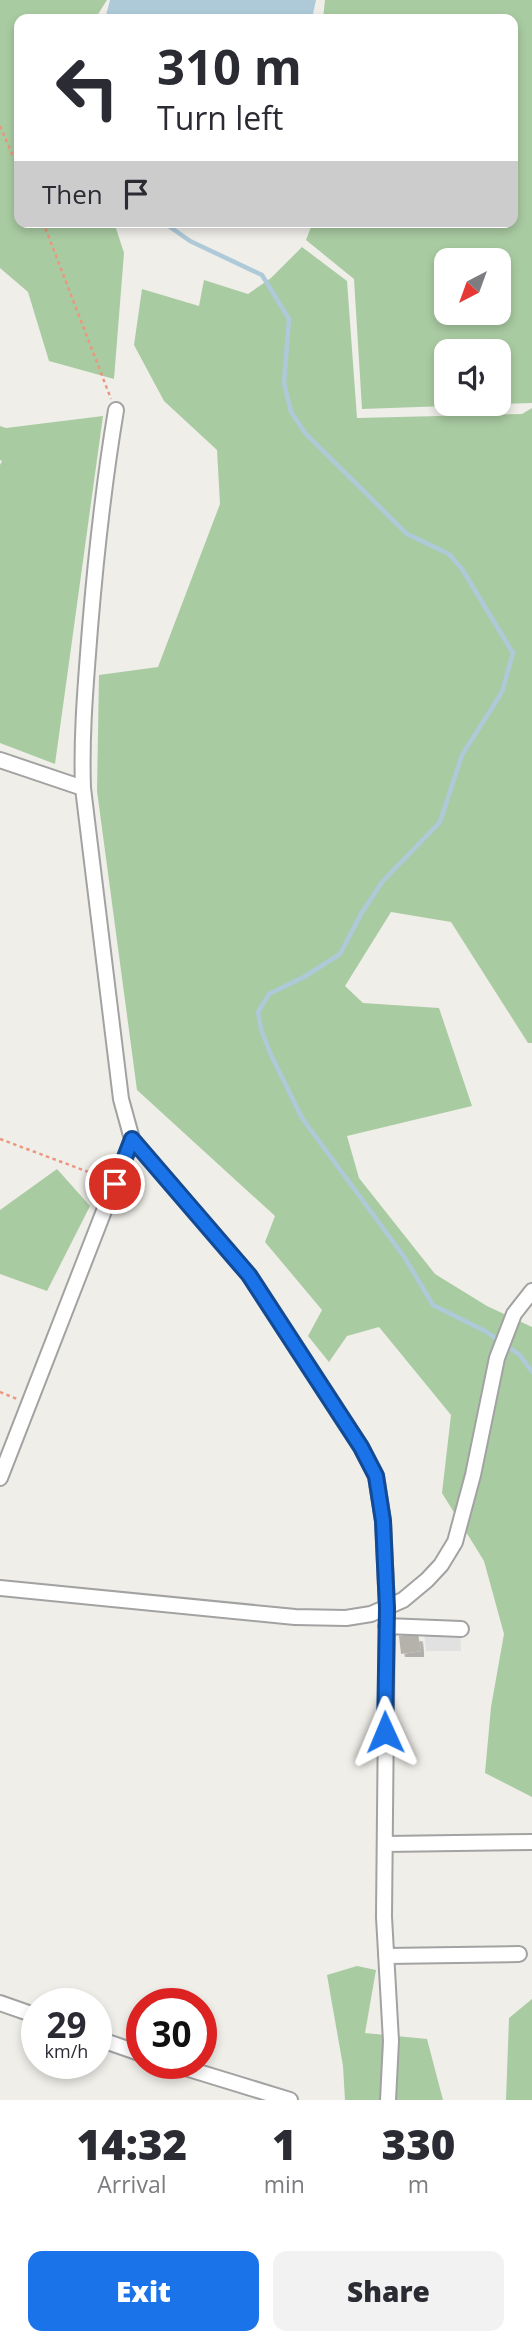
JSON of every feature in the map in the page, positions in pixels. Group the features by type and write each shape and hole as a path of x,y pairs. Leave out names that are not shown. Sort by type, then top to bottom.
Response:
{"street":[{"path":"116,410 108,458 90,628 82,745 83,788 121,1099 132,1139 249,1275 361,1447 376,1476 383,1521 387,1608 384,1917 391,2041 388,2100"},
{"path":"0,760 83,788"},
{"path":"0,1478 132,1139"},
{"path":"0,1588 295,1617 346,1618 371,1614 403,1600 427,1580 455,1542 473,1475 497,1358 514,1314 532,1291"},
{"path":"386,1626 461,1629"},
{"path":"385,1844 532,1842"},
{"path":"386,1955 519,1954"},
{"path":"0,2003 21,2010"},
{"path":"217,2078 285,2099"}],"path":[{"path":"0,125 14,158"},
{"path":"45,228 116,410"},
{"path":"0,1139 115,1184"}],"green space":[{"path":"0,0 107,0 98,14 14,14 14,228 116,228 124,253 114,379 49,361 28,292 0,268"},
{"path":"325,0 532,0 532,403 511,404 511,339 434,339 434,406 362,409 354,279 306,240 311,228 518,228 518,14 324,14"},
{"path":"302,247 347,281 357,418 511,416 532,408 532,1043 528,1043 451,922 391,912 345,986 363,1003 439,1008 472,1106 347,1136 359,1178 435,1274 487,1306 532,1327 532,1797 485,1773 491,1707 504,1634 484,1561 442,1493 451,1415 379,1327 347,1336 329,1362 308,1336 322,1310 265,1242 275,1216 137,1090 97,791 99,675 158,667 220,504 217,450 164,401 134,345 142,289 199,306 204,280 248,294 271,278"},
{"path":"103,416 55,764 0,743 0,426 6,428"},
{"path":"57,1169 90,1206 47,1291 0,1274 0,1210"},
{"path":"357,1966 376,1970 365,2033 427,2039 443,2100 345,2100 343,2066 327,1975"},
{"path":"532,1999 532,2100 506,2100 509,2018"}],"shaded area":[{"path":"423,1622 460,1622 461,1651 426,1651"}],"water":[{"path":"110,0 316,0 313,14 106,14"}],"building":[{"path":"418,1633 421,1651 401,1654 399,1636"}],"waterway":[{"path":"172,228 190,241 262,275 289,319 284,383 291,412 306,434 407,534 449,554 462,569 513,653 502,692 462,755 440,822 382,882 340,954 304,977 269,994 258,1012 271,1055 302,1118 405,1258 433,1305 485,1331 520,1355 532,1372"}],"route":[{"path":"115,1184 132,1139 249,1275 361,1447 376,1476 383,1521 387,1608 385,1732"}]}
